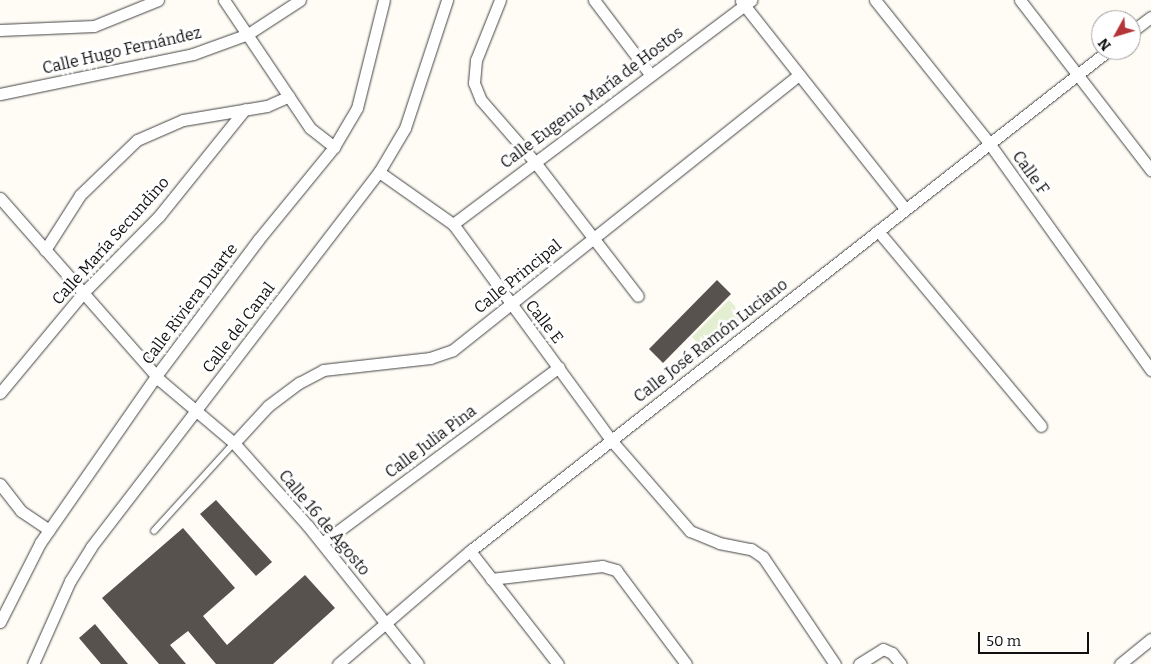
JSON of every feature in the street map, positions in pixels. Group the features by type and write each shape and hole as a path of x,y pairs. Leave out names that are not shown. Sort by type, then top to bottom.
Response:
{"street":[{"path":"0,30 94,26 158,0"},
{"path":"224,0 310,128 334,147"},
{"name":"Calle Hugo Fernández","path":"0,94 193,54 248,34 300,0"},
{"name":"Calle Riviera Duarte","path":"0,622 49,530 258,240 334,147 357,108 384,0"},
{"name":"Calle del Canal","path":"33,664 80,564 194,409 379,172 405,128 446,0"},
{"path":"500,0 476,60 474,83 481,100 534,161 638,296"},
{"path":"594,0 650,74"},
{"name":"Calle F","path":"875,0 990,143 1151,370"},
{"path":"1020,0 1151,170"},
{"path":"745,2 798,75 905,209"},
{"name":"Calle Eugenio María de Hostos","path":"453,224 745,2"},
{"name":"Calle José Ramón Luciano","path":"338,664 470,551 1096,60"},
{"name":"Calle Principal","path":"234,443 268,406 298,383 323,370 430,358 453,350 511,306 591,237 798,75"},
{"path":"45,250 80,195 137,140 183,120 267,106 289,96"},
{"name":"Calle María Secundino","path":"0,393 84,292 159,216 245,110"},
{"name":"Calle E","path":"379,172 453,224 511,306 559,367 611,440 690,531 719,543 751,549 763,557 835,664"},
{"name":"Calle 16 de Agosto","path":"0,198 158,379 234,443 322,543 418,664"},
{"path":"878,231 1041,426"},
{"name":"Calle Julia Pina","path":"322,543 559,367"},
{"path":"0,484 21,512 49,530"},
{"path":"470,551 558,664"},
{"path":"491,579 602,566 616,570 686,664"},
{"path":"1120,664 1151,640"},
{"path":"859,664 883,649 892,653 901,664"}],"lane":[{"path":"154,531 234,443"}],"green space":[{"path":"729,300 746,317 709,354 692,337"}],"building":[{"path":"717,280 731,294 663,363 649,349"},
{"path":"216,500 272,562 256,576 200,514"},
{"path":"183,528 235,588 203,616 227,645 305,575 335,608 273,664 216,664 188,631 170,645 186,664 159,664 102,598"},
{"path":"95,624 128,664 101,664 79,638"}]}
